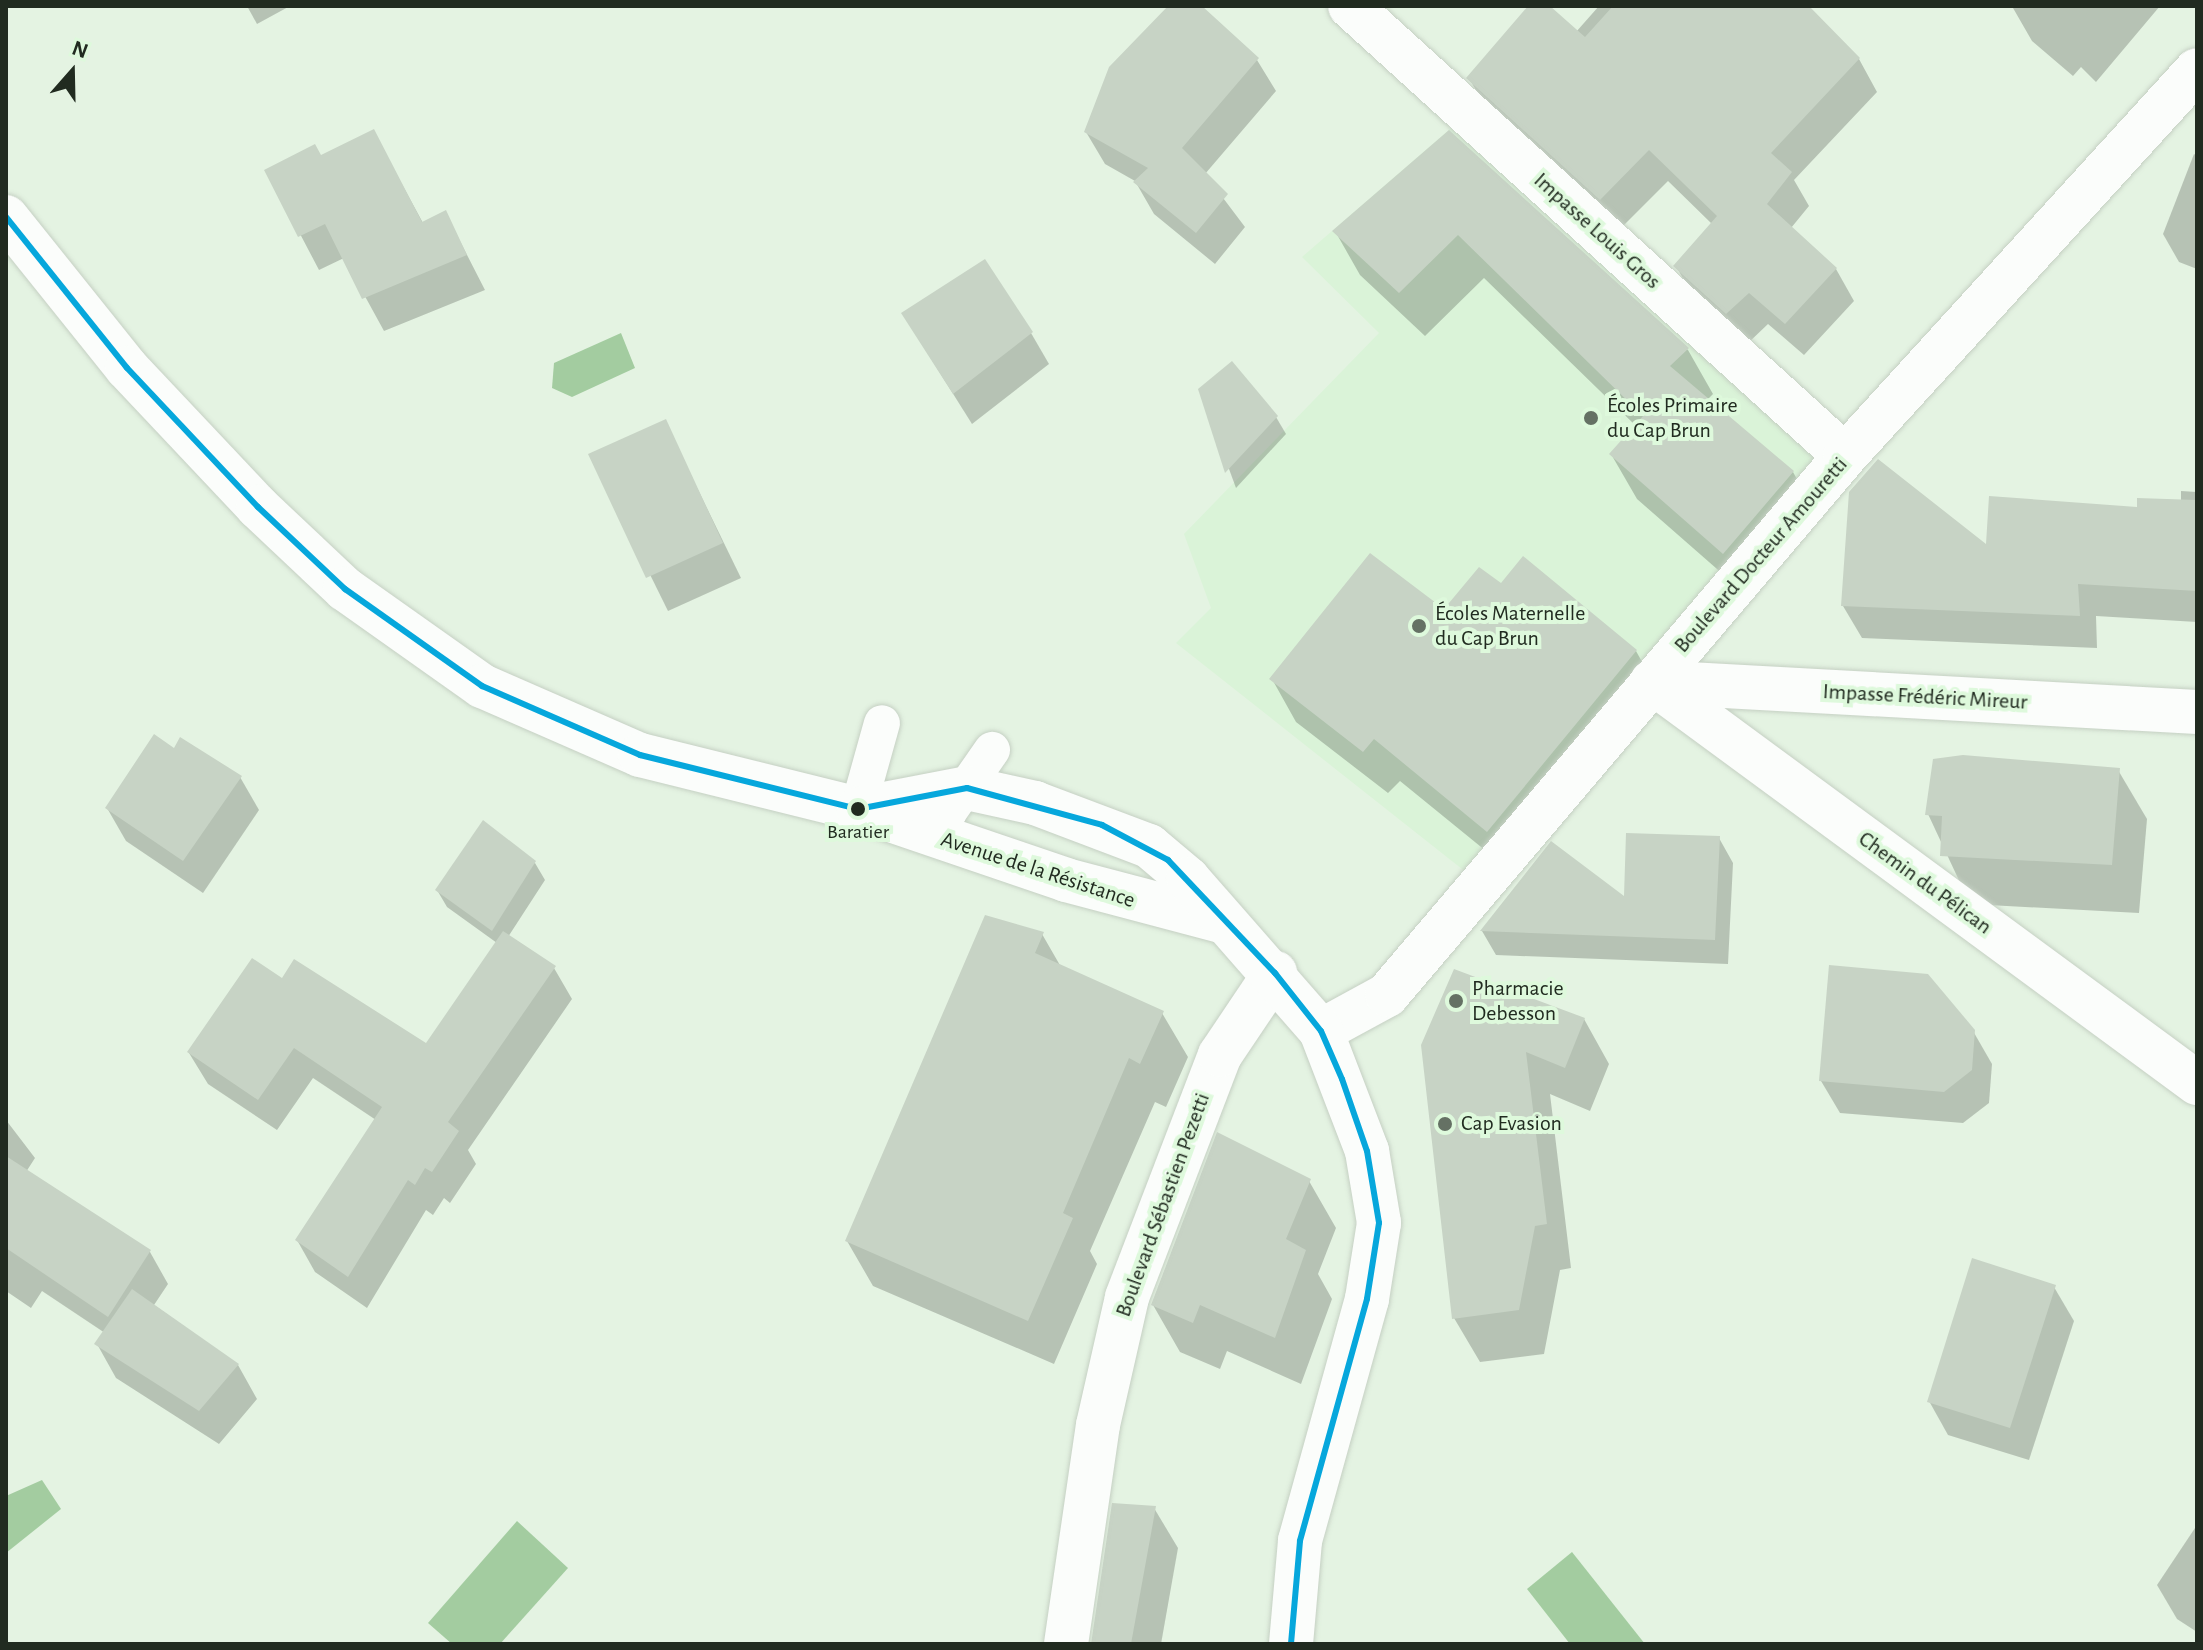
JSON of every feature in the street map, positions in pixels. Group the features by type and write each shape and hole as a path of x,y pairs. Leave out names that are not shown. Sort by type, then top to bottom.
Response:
{"street":[{"name":"Impasse Louis Gros","path":"1350,6 1845,456"},
{"name":"Boulevard Docteur Amouretti","path":"1321,1031 1387,995 1845,456 2197,70"},
{"name":"Avenue de la Résistance","path":"6,217 210,458 345,589 399,631 482,686 574,730 695,772 858,809 1144,904 1221,921"},
{"name":"Impasse Frédéric Mireur","path":"1652,682 2197,712"},
{"name":"Chemin du Pélican","path":"1652,682 2197,1083"},
{"name":"Avenue de la Résistance","path":"858,809 967,788 1035,803 1149,846 1275,973 1321,1031 1367,1151 1379,1223 1367,1299 1300,1541 1291,1644"},
{"name":"Boulevard Sébastien Pezetti","path":"1066,1644 1098,1425 1127,1297 1220,1055 1275,973"}],"lane":[{"path":"858,809 882,723"},
{"path":"919,830 948,813 992,750"}],"shaded area":[{"path":"1465,116 1836,468 1481,884 1176,643 1211,608 1184,534 1379,333 1302,257"},
{"path":"621,333 635,368 572,397 552,388 554,363"},
{"path":"42,1480 61,1509 6,1553 6,1496"},
{"path":"517,1521 568,1568 500,1644 452,1644 428,1623"},
{"path":"1572,1552 1645,1644 1570,1644 1527,1589"}],"building":[{"path":"1168,6 1202,6 1259,58 1182,148 1228,194 1196,233 1133,182 1148,168 1084,132 1109,67"},
{"path":"1528,6 1550,6 1585,37 1613,6 1809,6 1860,58 1771,153 1792,172 1767,204 1837,268 1785,324 1749,293 1726,314 1673,266 1717,216 1649,150 1600,200 1466,78"},
{"path":"374,129 422,222 446,210 467,255 362,299 325,224 298,237 264,170 315,144 321,155"},
{"path":"1449,130 1689,348 1670,366 1794,471 1723,554 1609,454 1643,416 1458,235 1399,293 1332,231"},
{"path":"985,259 1033,332 953,394 901,313"},
{"path":"1232,361 1278,416 1225,473 1198,389"},
{"path":"666,419 723,543 646,578 588,454"},
{"path":"1878,459 1986,544 1989,496 2137,507 2137,498 2197,500 2197,591 2078,584 2080,616 1841,606 1849,492"},
{"path":"1370,553 1444,609 1479,567 1501,583 1523,556 1637,650 1487,832 1374,739 1363,752 1269,679"},
{"path":"154,734 174,748 180,737 242,776 183,861 105,808"},
{"path":"1963,755 2120,768 2112,865 1940,856 1942,816 1925,815 1933,759"},
{"path":"483,820 536,861 492,931 435,890"},
{"path":"1626,833 1720,836 1715,940 1480,931 1551,841 1624,896"},
{"path":"985,915 1044,932 1035,953 1164,1011 1140,1064 1129,1058 1063,1213 1073,1218 1028,1321 845,1241"},
{"path":"503,931 556,966 448,1122 459,1131 432,1172 425,1168 415,1185 408,1180 348,1277 295,1240 382,1107 294,1048 258,1100 187,1052 252,958 282,978 294,959 426,1043"},
{"path":"1829,965 1928,974 1975,1030 1972,1070 1944,1092 1819,1081"},
{"path":"1454,969 1585,1018 1565,1068 1526,1052 1547,1224 1535,1226 1519,1310 1452,1319 1421,1045"},
{"path":"1217,1132 1311,1179 1286,1239 1306,1250 1275,1338 1200,1305 1193,1323 1151,1305"},
{"path":"6,1156 151,1250 108,1317 6,1248"},
{"path":"1972,1258 2056,1285 2010,1428 1927,1402"},
{"path":"132,1289 239,1364 199,1411 94,1344"},
{"path":"1112,1503 1156,1506 1131,1644 1091,1644"}],"transit line":[{"path":"6,217 127,368 258,507 345,589 482,686 640,755 858,809 967,788 1102,825 1168,860 1275,973 1321,1031 1342,1079 1367,1151 1379,1223 1367,1299 1300,1541 1291,1644"}],"place":[{"name":"Écoles Primaire du Cap Brun","path":"1591,418"},
{"name":"Écoles Maternelle du Cap Brun","path":"1419,626"},
{"name":"Baratier","path":"858,809"},
{"name":"Pharmacie Debesson","path":"1456,1001"},
{"name":"Cap Evasion","path":"1445,1124"}]}
